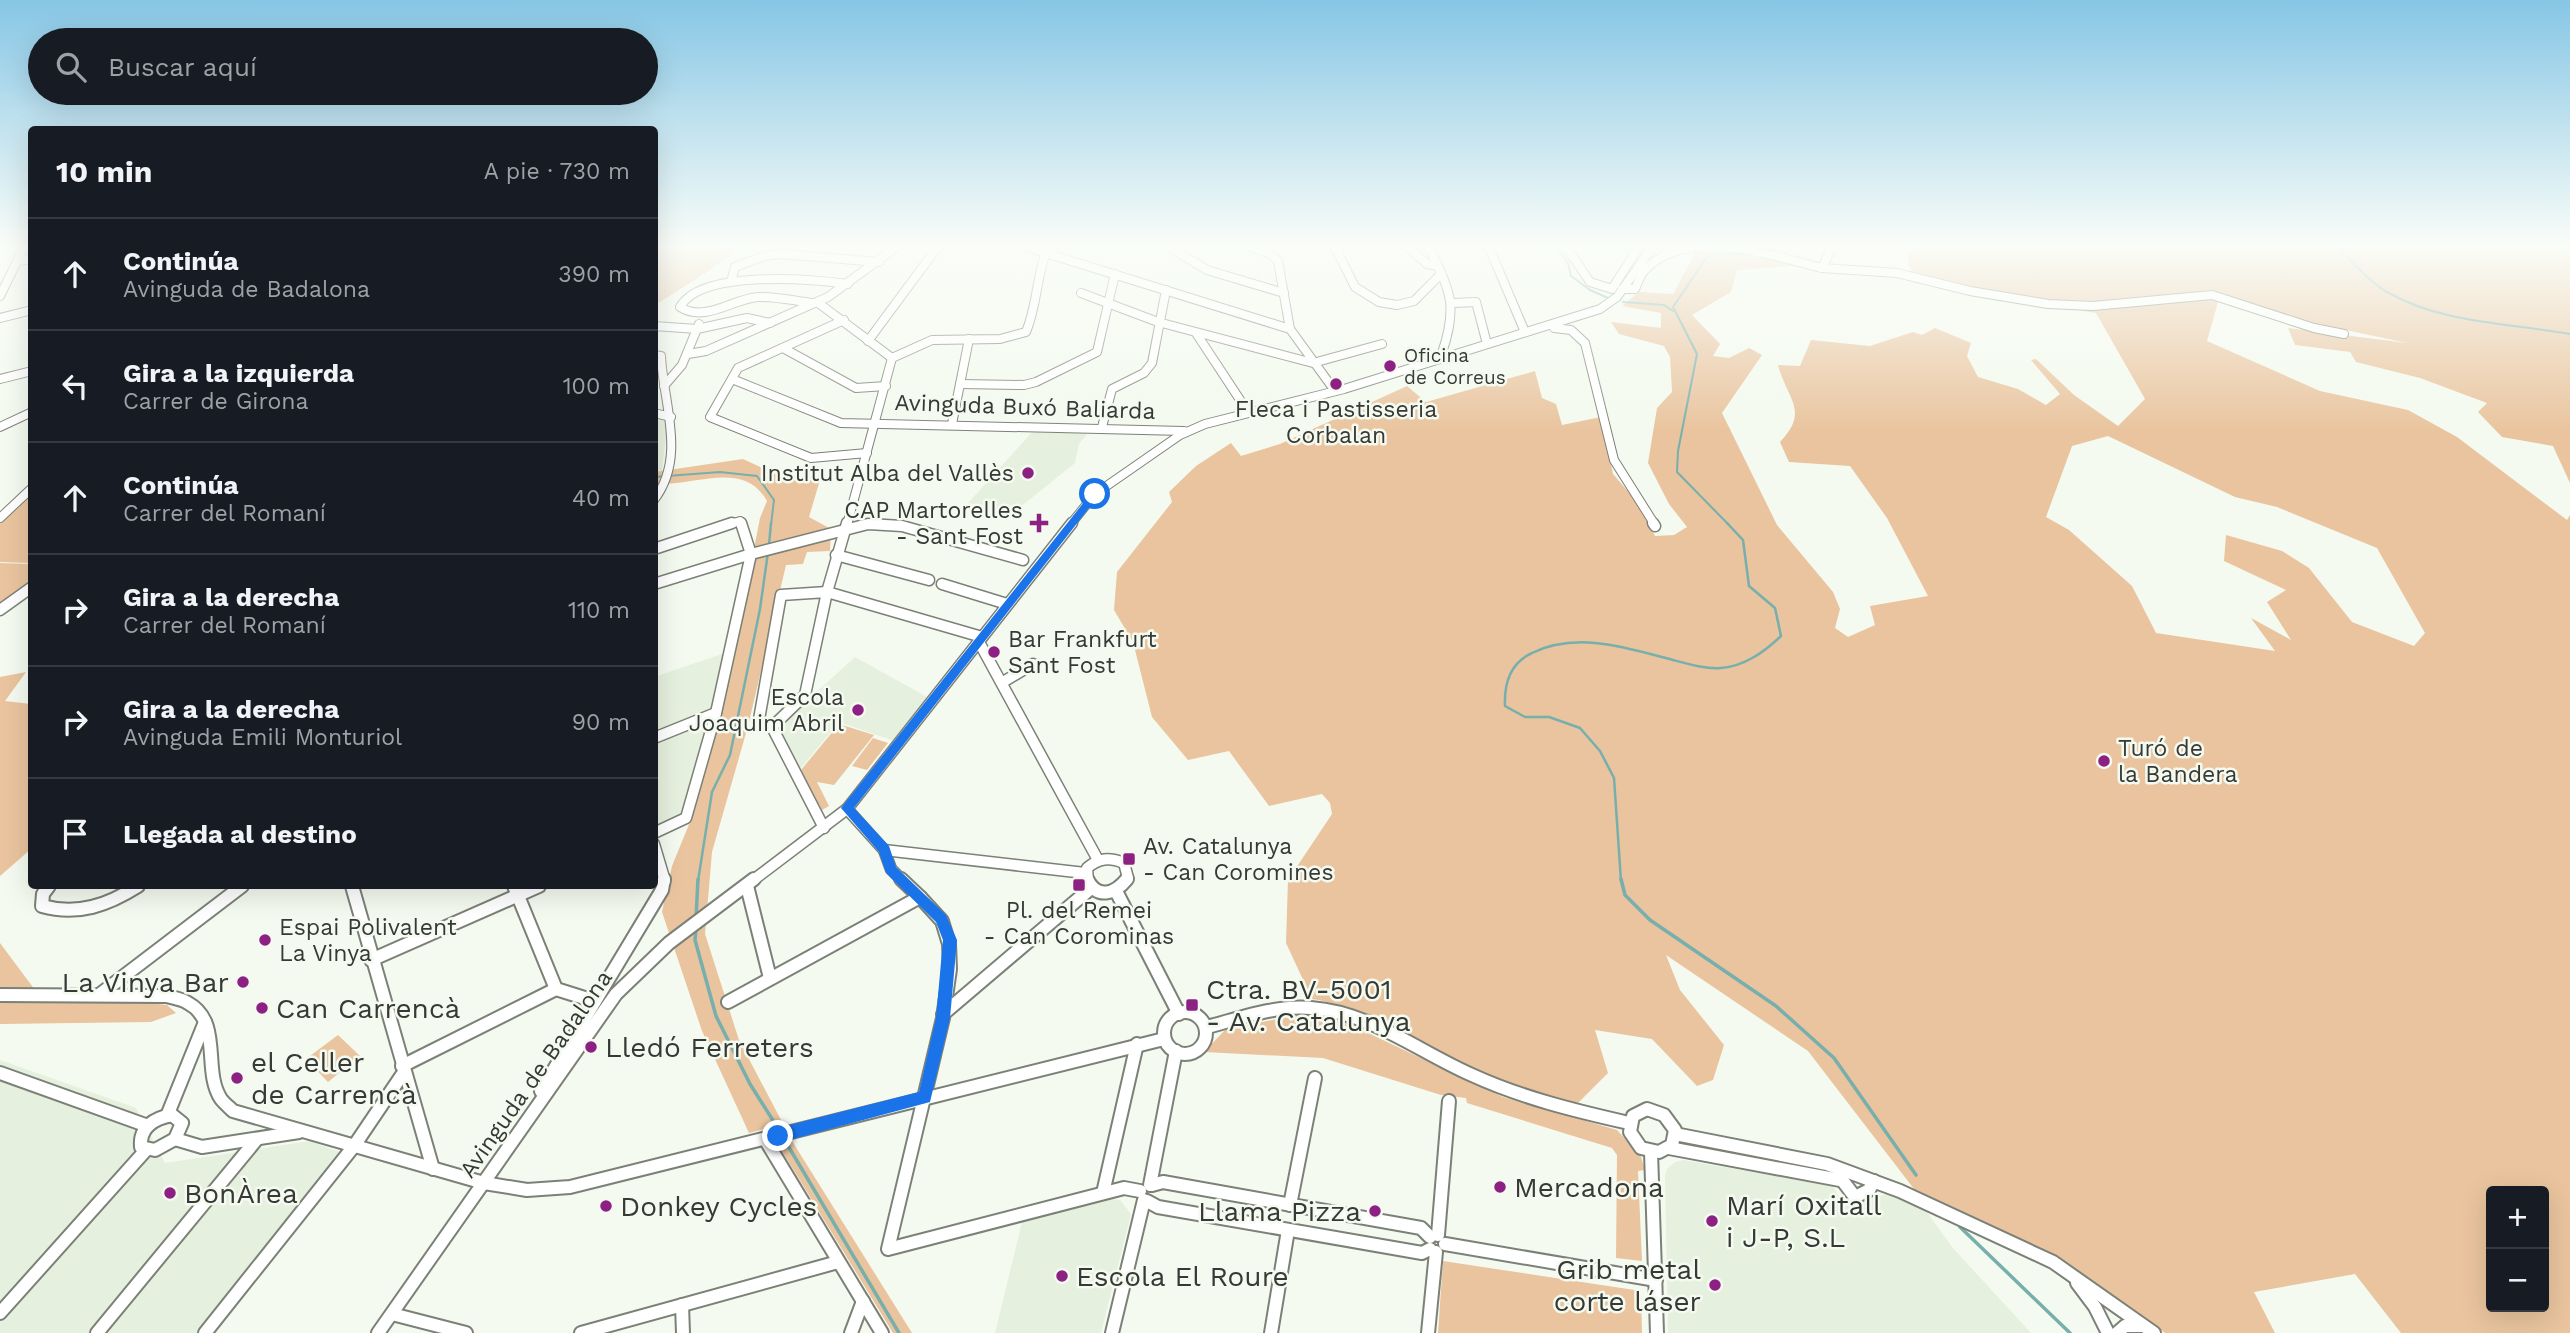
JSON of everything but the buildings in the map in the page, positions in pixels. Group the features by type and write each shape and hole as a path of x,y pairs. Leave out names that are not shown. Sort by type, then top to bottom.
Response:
{"street":[{"path":"680,307 684,311 703,313 724,307"},
{"path":"688,354 706,351 804,307"},
{"path":"823,307 892,358"},
{"path":"868,341 893,307"},
{"path":"892,358 932,340 1000,339 1026,332 1033,320 1036,307"},
{"path":"960,384 1024,385 1036,382 1097,352 1108,307"},
{"path":"1118,307 1196,333 1313,363 1382,344"},
{"path":"1102,428 1112,388 1144,373 1152,363 1162,307"},
{"path":"1221,307 1290,329"},
{"path":"1286,307 1290,329 1335,391"},
{"path":"1445,356 1442,353 1452,307"},
{"path":"1477,307 1487,344"},
{"path":"1517,307 1528,332 1565,327 1575,331 1585,343 1614,460 1655,526"},
{"name":"Avinguda de Badalona","path":"378,1333 616,994 639,968 671,942 847,808 1095,494 1189,431 1248,412 1335,391 1603,307"},
{"path":"2250,307 2314,328 2344,334"},
{"path":"0,318 28,311"},
{"path":"664,386 675,378 688,354 703,313"},
{"path":"658,326 697,329 747,318 770,323"},
{"path":"844,320 738,368 710,417 811,458 867,453"},
{"path":"1196,333 1248,412"},
{"path":"952,424 970,339"},
{"path":"783,348 856,388 886,386"},
{"path":"658,356 671,417 668,468 658,494"},
{"path":"772,727 805,695 836,555 892,358"},
{"path":"0,379 28,372"},
{"name":"Avinguda Buxó Baliarda","path":"732,379 841,423 1189,431"},
{"path":"0,427 28,414"},
{"path":"658,414 671,417"},
{"path":"1160,430 1169,435 1169,442"},
{"path":"0,518 28,492"},
{"path":"658,549 740,521 751,554 716,713 686,818 658,831"},
{"path":"658,583 751,554 868,524 902,526 1023,560 1048,552"},
{"path":"836,555 929,580"},
{"path":"1023,560 1030,574"},
{"path":"943,584 1007,604"},
{"path":"0,610 28,590"},
{"path":"772,727 758,725 781,596 827,592 980,639 1098,860"},
{"path":"1003,682 1033,664"},
{"path":"658,736 716,713"},
{"path":"772,727 824,828"},
{"path":"847,808 884,850 891,869 941,919 950,940 943,1014 888,1248 1124,1188 1147,1192 1163,1182 1421,1228 1436,1243 1656,1280"},
{"path":"884,850 1085,873"},
{"path":"511,1143 662,890 665,881 658,857"},
{"path":"1098,860 1118,860 1126,867 1128,878 1116,891 1101,894 1086,884 1087,868 1098,860"},
{"path":"747,886 770,978"},
{"path":"46,889 42,906 61,912 96,908 132,889"},
{"path":"99,995 238,889"},
{"path":"353,889 433,1170"},
{"path":"943,1014 1090,889"},
{"path":"371,960 516,890 556,989"},
{"path":"1116,891 1178,1014"},
{"path":"728,1002 920,897"},
{"path":"205,1333 354,1146 403,1069 556,989 594,1001"},
{"path":"0,995 176,997 194,1005 205,1021 222,1102 233,1111 433,1170 510,1190 536,1191 570,1187 1164,1039"},
{"path":"1207,1027 1298,1008 1336,1012 1374,1026 1475,1078 1541,1101 1629,1123"},
{"path":"1178,1014 1196,1015 1207,1027 1207,1037 1200,1047 1190,1052 1176,1051 1164,1039 1164,1029 1178,1014"},
{"path":"167,1116 205,1021"},
{"path":"1102,1193 1137,1044"},
{"path":"1112,1333 1147,1192 1176,1051"},
{"path":"0,1073 148,1126"},
{"path":"1290,1205 1315,1078"},
{"path":"1428,1333 1449,1101"},
{"path":"1629,1123 1639,1111 1656,1111 1671,1121 1675,1135 1669,1148"},
{"path":"167,1116 177,1116 181,1121 176,1139 160,1149 146,1150 141,1147 140,1140 148,1126 167,1116"},
{"path":"1629,1123 1634,1141 1651,1152 1669,1148 1838,1173 1855,1197 1869,1190 1874,1181"},
{"path":"176,1139 202,1147 303,1132"},
{"path":"1675,1135 1874,1181 2033,1251 2068,1272 2149,1330"},
{"path":"768,1138 838,1262 882,1333"},
{"path":"97,1333 257,1139"},
{"path":"0,1313 146,1150"},
{"path":"1651,1152 1657,1333"},
{"path":"1147,1192 1158,1208 1422,1253 1436,1243"},
{"path":"1271,1333 1288,1230"},
{"path":"581,1333 838,1262"},
{"path":"2068,1272 2114,1330"},
{"path":"851,1333 863,1301"},
{"path":"682,1305 683,1333"},
{"path":"2115,1308 2121,1310 2125,1318 2114,1330 2106,1312 2115,1308"},
{"path":"392,1314 466,1333"},
{"path":"2114,1330 2149,1330"}],"shaded area":[{"path":"1629,307 1705,307 1692,315 1720,344 1713,356 1729,358 1749,348 1762,355 1722,413 1777,525 1833,592 1840,609 1835,628 1848,637 1875,625 1870,606 1928,596 1887,518 1850,466 1789,462 1780,442 1794,422 1795,413 1778,365 1800,366 1811,340 1870,346 1913,332 1922,335 1935,328 1971,343 1967,356 1978,377 2018,389 2046,405 2060,394 2031,360 2036,359 2074,395 2118,426 2145,399 2096,313 2061,307 2217,307 2207,341 2320,391 2408,410 2457,437 2567,520 2570,515 2570,1333 2401,1333 2355,1274 2254,1292 2275,1333 2165,1333 2055,1256 1914,1189 1808,1051 1666,955 1680,990 1724,1045 1713,1080 1697,1086 1652,1039 1595,1030 1608,1073 1577,1104 1479,1072 1372,1018 1333,1003 1312,999 1286,943 1288,880 1332,814 1330,803 1322,794 1269,806 1229,751 1188,760 1152,717 1133,642 1114,610 1117,572 1172,502 1169,492 1196,466 1231,443 1241,456 1280,444 1407,386 1426,402 1535,371 1542,398 1556,404 1562,425 1601,417 1613,474 1643,509 1655,536 1674,535 1687,527 1669,504 1648,463 1657,408 1672,392 1670,357 1664,346 1619,334 1611,322 1661,328 1661,313","holes":["2108,436 2235,497 2277,507 2377,548 2425,633 2414,646 2352,622 2309,568 2282,551 2226,535 2224,561 2286,590 2267,602 2291,640 2251,618 2275,651 2156,633 2132,586 2069,530 2046,517 2072,446"]},
{"path":"2258,307 2570,307 2570,483 2553,446 2502,437 2478,412 2487,403 2420,378 2356,362 2350,352 2295,345 2288,328 2407,343 2308,322"},
{"path":"658,416 664,418 666,435 662,471 658,472"},
{"name":"Institut Alba del Vallès","path":"1034,430 1089,431 1079,444 1075,463 1009,516 968,503"},
{"path":"743,459 788,480 820,480 809,517 831,529 830,551 807,552 803,564 786,565 748,726 712,852 705,934 739,1040 792,1141 912,1333 893,1333 768,1128 749,1133 702,1031 662,912 672,866 692,817 724,702 760,518 767,501 757,488 745,481 716,478 658,483 658,472"},
{"path":"28,495 28,563 0,562 0,523"},
{"path":"0,563 28,564 27,586 0,605"},
{"path":"734,650 724,702 692,817 658,835 658,676"},
{"name":"Escola Joaquim Abril","path":"855,657 929,698 894,741 839,722 800,769 778,727"},
{"path":"26,672 5,701 28,704 28,852 0,876 0,677"},
{"path":"839,724 874,735 834,785 817,782 829,806 822,810 801,770"},
{"path":"873,738 888,743 867,770 852,766"},
{"path":"0,943 35,990 0,989"},
{"path":"0,1000 141,1002 167,1005 176,1013 151,1022 0,1024"},
{"path":"1313,1012 1345,1022 1503,1097 1617,1130 1641,1157 1645,1170 1638,1171 1642,1261 1616,1258 1617,1155 1612,1148 1467,1103 1466,1098 1441,1095 1323,1058 1204,1052 1226,1029"},
{"path":"338,1035 360,1056 328,1082 306,1059"},
{"path":"0,1060 136,1108 165,1163 310,1141 353,1157 216,1333 0,1333"},
{"path":"1683,1160 1833,1186 1844,1206 1890,1193 1924,1208 1952,1247 2031,1333 1668,1333 1665,1177 1667,1169 1675,1162"},
{"name":"Escola El Roure","path":"1105,1198 1120,1200 1131,1214 1101,1333 995,1333 1023,1218"},
{"path":"1443,1261 1641,1291 1642,1333 1438,1333"}],"waterway":[{"path":"1667,307 1673,311"},
{"path":"1673,307 1697,354 1678,451 1677,472 1729,525"},
{"path":"2420,307 2477,321 2570,334"},
{"path":"658,477 720,472 757,476 774,500 771,525"},
{"path":"769,545 771,523"},
{"path":"1621,881 1614,778 1600,751 1580,728 1549,717 1525,717 1505,706 1507,682 1518,662 1524,657 1549,646 1567,643 1584,642 1620,647 1691,665 1715,668 1730,667 1761,653 1781,636 1775,608 1749,586 1743,540 1727,523"},
{"path":"698,881 712,792 730,755 760,609 768,552"},
{"path":"696,918 698,879"},
{"path":"1621,879 1625,895 1650,920 1776,1006 1834,1058 1916,1175"},
{"path":"696,928 695,940 716,1016 750,1084 779,1130"},
{"path":"784,1139 899,1333"},
{"path":"1960,1227 2070,1333"}],"place":[{"name":"Oficina de Correus","path":"1390,366"},
{"name":"Fleca i Pastisseria Corbalan","path":"1336,384"},
{"name":"Institut Alba del Vallès","path":"1028,473"},
{"name":"CAP Martorelles - Sant Fost","path":"1039,523"},
{"name":"Bar Frankfurt Sant Fost","path":"994,652"},
{"name":"Escola Joaquim Abril","path":"858,710"},
{"name":"Turó de la Bandera","path":"2104,761"},
{"name":"Av. Catalunya - Can Coromines","path":"1129,859"},
{"name":"Pl. del Remei - Can Corominas","path":"1079,885"},
{"name":"Espai Polivalent La Vinya","path":"265,940"},
{"name":"La Vinya Bar","path":"243,982"},
{"name":"Ctra. BV-5001 - Av. Catalunya","path":"1192,1005"},
{"name":"Can Carrencà","path":"262,1008"},
{"name":"Lledó Ferreters","path":"591,1047"},
{"name":"el Celler de Carrencà","path":"237,1078"},
{"name":"Mercadona","path":"1500,1187"},
{"name":"BonÀrea","path":"170,1193"},
{"name":"Donkey Cycles","path":"606,1206"},
{"name":"Llama Pizza","path":"1375,1211"},
{"name":"Marí Oxitall i J-P, S.L","path":"1712,1221"},
{"name":"Escola El Roure","path":"1062,1276"},
{"name":"Grib metal corte láser","path":"1715,1285"}],"route":[{"path":"778,1136 925,1098 943,1018 950,940 941,919 891,869 884,850 847,808 1095,494"}]}
